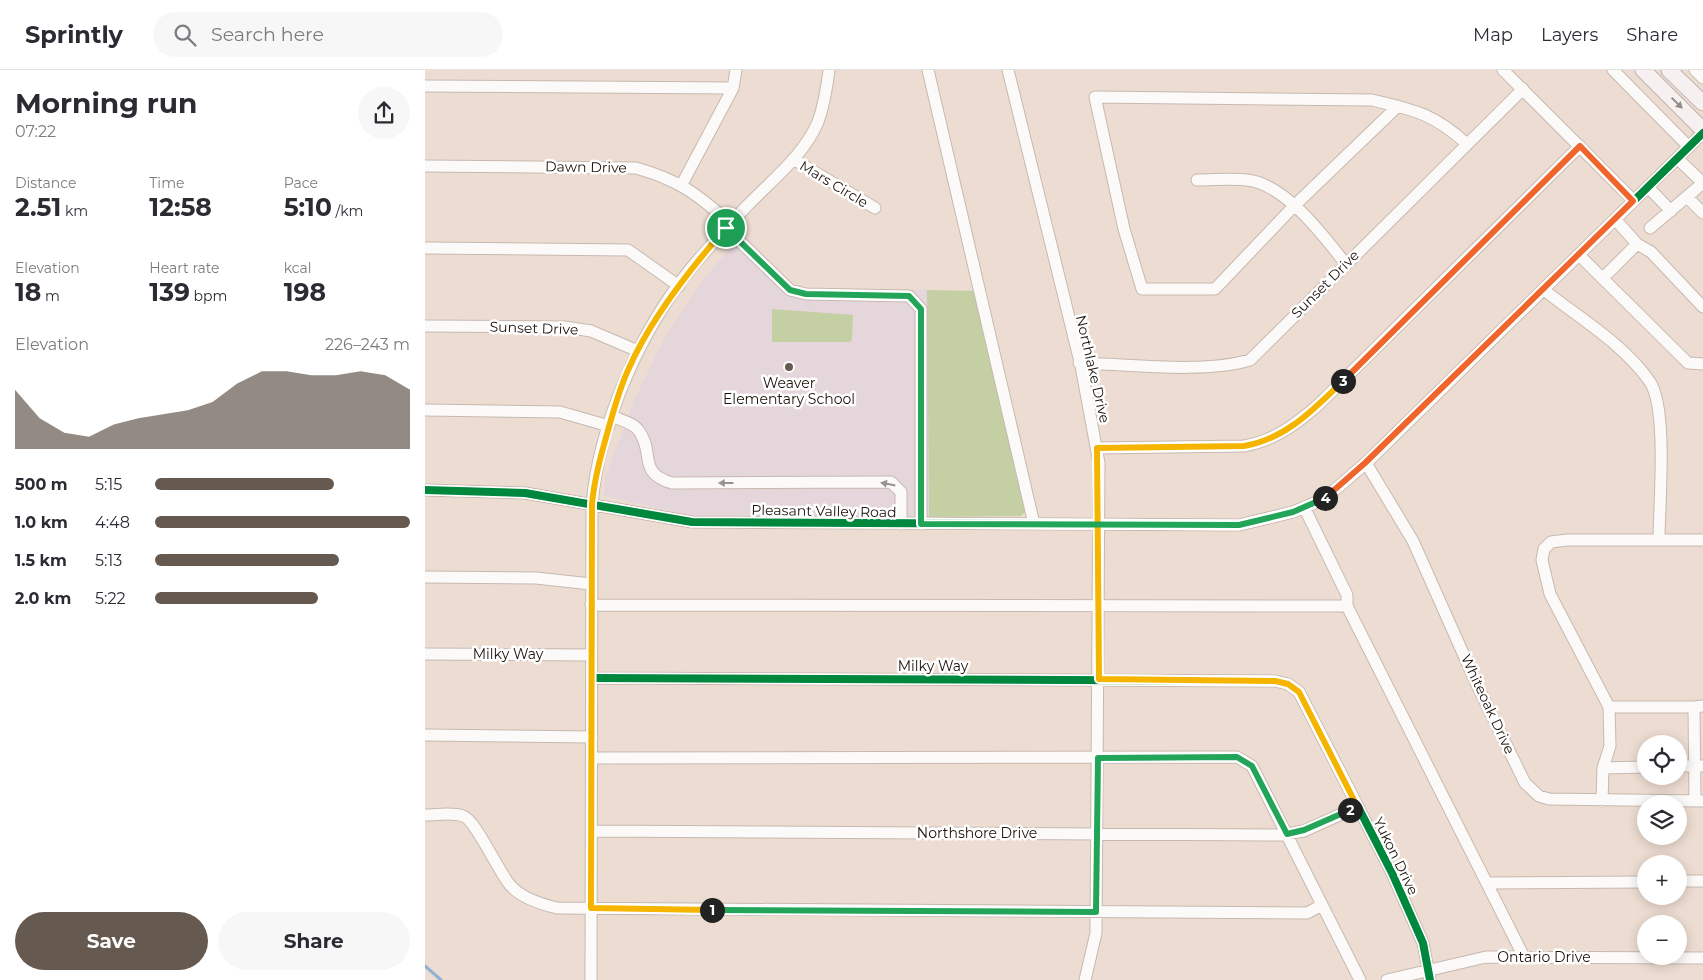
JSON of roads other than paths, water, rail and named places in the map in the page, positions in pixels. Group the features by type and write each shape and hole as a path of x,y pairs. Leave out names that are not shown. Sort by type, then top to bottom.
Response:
{"main road":[{"path":"1643,70 1703,131"},
{"path":"1669,70 1703,103"}],"street":[{"path":"681,186 733,88 736,70"},
{"path":"591,980 591,584 593,482 610,421 629,368 638,351 679,286 728,225 793,159 817,122 825,95 829,70"},
{"path":"929,70 1034,524"},
{"name":"Northlake Drive","path":"1008,70 1079,363 1097,448 1099,679 1096,933 1085,980"},
{"path":"1503,70 1523,88 1633,201"},
{"path":"1613,70 1689,147"},
{"path":"1695,70 1703,78"},
{"path":"425,86 733,88"},
{"name":"Sunset Drive","path":"1079,363 1228,366 1250,360 1523,88"},
{"path":"1398,106 1294,206 1215,289 1142,289 1124,228 1095,98 1372,100 1398,106 1424,113 1448,126 1467,144"},
{"name":"Pleasant Valley Road","path":"425,490 525,492 692,522 1239,525 1293,512 1325,499 1365,463 1678,159 1703,131"},
{"path":"1097,448 1244,446 1257,444 1295,425 1317,406 1580,146"},
{"name":"Mars Circle","path":"793,159 875,208"},
{"path":"1650,228 1703,183 1678,159"},
{"name":"Dawn Drive","path":"425,166 636,168 661,175 695,193 790,290 806,294 909,296 921,309 921,524"},
{"path":"1197,180 1249,180 1265,185 1294,206 1321,232 1345,264"},
{"path":"1648,187 1671,211"},
{"path":"1687,197 1703,213"},
{"path":"1615,219 1637,244 1651,252 1703,307"},
{"path":"1604,277 1637,244"},
{"path":"425,248 628,250 679,286"},
{"path":"1579,255 1604,277 1688,363 1703,364"},
{"path":"1544,290 1623,351 1651,383 1660,420 1659,540"},
{"name":"Sunset Drive","path":"425,326 565,326 591,331 638,351"},
{"path":"425,410 560,412 635,426 640,432 649,468 663,480 672,483 891,482 901,492 901,524"},
{"name":"Whiteoak Drive","path":"1365,463 1413,541 1525,783 1539,796 1549,799 1699,801"},
{"path":"1304,507 1347,595 1347,606 1524,957"},
{"path":"1602,801 1603,768 1610,746 1609,707 1550,594 1542,560 1544,549 1551,542 1567,540 1703,540"},
{"path":"425,577 536,578 591,584"},
{"path":"591,605 1347,606"},
{"name":"Milky Way","path":"425,654 591,655"},
{"name":"Milky Way","path":"592,678 1275,681"},
{"name":"Yukon Drive","path":"1275,681 1288,684 1299,692 1392,872 1423,943 1429,975"},
{"path":"1609,707 1699,706 1699,801"},
{"path":"425,735 592,737"},
{"path":"592,758 1237,757 1252,766 1360,980"},
{"path":"1603,768 1637,767"},
{"name":"Northshore Drive","path":"592,830 1287,834 1304,830 1357,806"},
{"path":"425,815 465,816 475,824 491,856 511,886 533,901 557,908 1307,913 1321,906"},
{"path":"1687,881 1703,881"},
{"path":"1487,883 1637,882"},
{"name":"Ontario Drive","path":"1387,980 1429,975 1485,957 1703,958"}],"waterway":[{"path":"425,966 441,980"}],"place":[{"name":"Weaver Elementary School","path":"789,367"}]}
